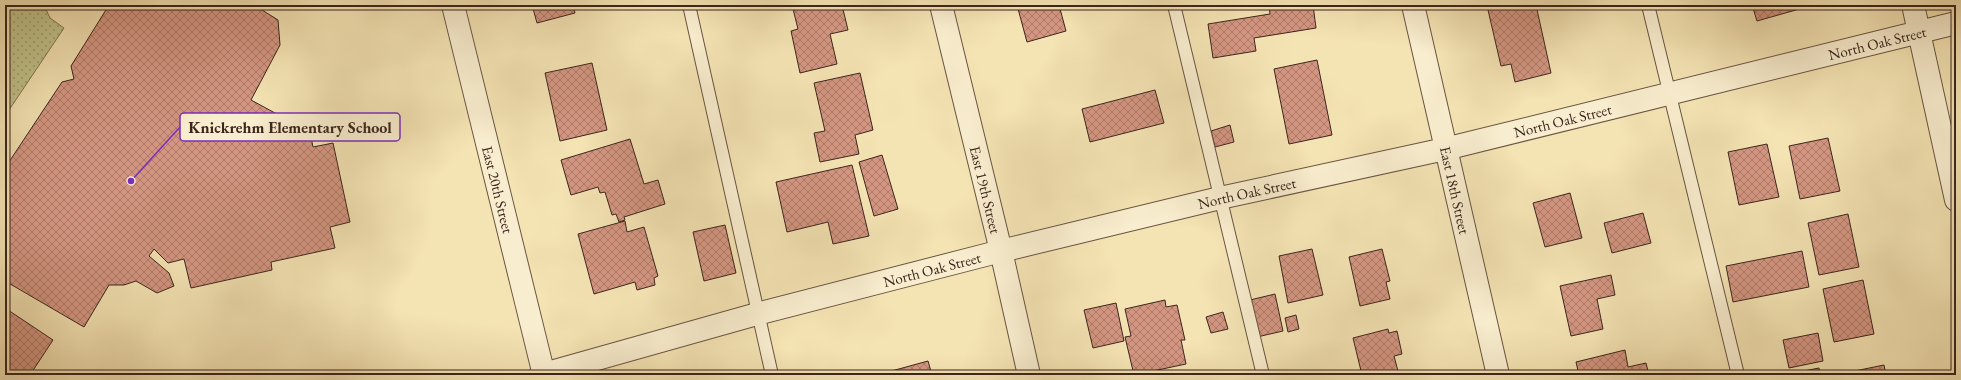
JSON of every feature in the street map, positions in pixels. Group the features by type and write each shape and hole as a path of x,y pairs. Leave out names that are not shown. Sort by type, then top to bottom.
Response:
{"street":[{"name":"East 20th Street","path":"452,5 542,375"},
{"name":"East 19th Street","path":"941,5 1001,251 1029,375"},
{"name":"East 18th Street","path":"1413,5 1498,375"},
{"path":"1913,5 1956,200"},
{"name":"North Oak Street","path":"542,375 757,314 1001,251 1220,198 1445,149 1956,23"}],"lane":[{"path":"688,5 772,375"},
{"path":"1174,5 1263,375"},
{"path":"1648,5 1738,375"}],"green space":[{"path":"5,5 44,5 50,18 64,28 7,113 5,112"}],"building":[{"path":"109,5 254,5 278,20 280,45 251,100 310,132 313,147 333,143 350,222 330,227 335,248 271,262 272,270 191,288 184,259 168,263 154,249 149,256 169,273 174,286 157,293 136,281 124,285 109,285 84,327 5,281 5,168 62,82 74,79 71,66"},
{"path":"532,5 573,5 575,13 537,23"},
{"path":"792,5 842,5 848,30 830,34 837,64 800,73 791,31 798,29"},
{"path":"1017,5 1059,5 1066,31 1027,42"},
{"path":"1269,5 1313,5 1316,28 1254,38 1256,51 1213,58 1208,24 1270,14"},
{"path":"1509,5 1536,5 1551,73 1515,82 1511,64 1501,66 1488,10"},
{"path":"1752,5 1803,5 1803,8 1757,21"},
{"path":"1317,60 1332,135 1289,144 1274,69"},
{"path":"592,63 607,130 560,141 545,73"},
{"path":"860,73 873,130 855,135 859,154 820,162 814,133 825,131 814,83"},
{"path":"1155,90 1164,123 1090,142 1082,109"},
{"path":"1230,125 1234,142 1215,147 1211,131"},
{"path":"1828,138 1840,191 1800,199 1789,146"},
{"path":"630,139 644,184 658,180 665,204 624,217 625,220 619,222 616,214 612,215 605,192 600,193 598,187 571,195 561,160"},
{"path":"1767,144 1779,197 1739,205 1728,152"},
{"path":"882,155 898,209 874,216 859,162"},
{"path":"852,165 869,236 833,244 828,222 787,232 776,182"},
{"path":"1570,193 1582,238 1545,247 1533,203"},
{"path":"1643,213 1651,243 1612,253 1604,223"},
{"path":"1848,214 1859,267 1819,275 1808,223"},
{"path":"625,221 627,232 644,227 658,276 654,278 655,285 637,290 635,282 594,294 578,234"},
{"path":"725,225 736,273 704,281 693,232"},
{"path":"1312,249 1323,295 1288,303 1279,256"},
{"path":"1382,249 1390,281 1386,282 1390,299 1360,306 1349,257"},
{"path":"1802,251 1809,287 1733,302 1726,266"},
{"path":"1611,275 1615,295 1597,299 1603,329 1571,336 1560,286"},
{"path":"1863,280 1874,334 1834,342 1823,289"},
{"path":"1275,294 1283,331 1257,337 1250,300"},
{"path":"1165,300 1166,307 1177,305 1185,340 1181,340 1186,364 1134,375 1125,337 1131,336 1125,309"},
{"path":"1116,303 1124,341 1093,348 1084,310"},
{"path":"5,308 53,340 30,375 5,375"},
{"path":"1223,312 1228,329 1211,333 1206,317"},
{"path":"1296,315 1299,329 1288,332 1285,318"},
{"path":"1388,329 1389,333 1397,331 1402,354 1394,356 1399,375 1362,375 1353,338"},
{"path":"1818,333 1823,361 1789,368 1783,340"},
{"path":"1625,350 1628,367 1646,363 1649,375 1579,375 1576,362"},
{"path":"928,361 932,375 877,375"},
{"path":"1884,365 1886,375 1845,375 1845,373"},
{"path":"1819,368 1820,375 1788,375 1788,374"}],"place":[{"name":"Knickrehm Elementary School","path":"131,181"}]}
